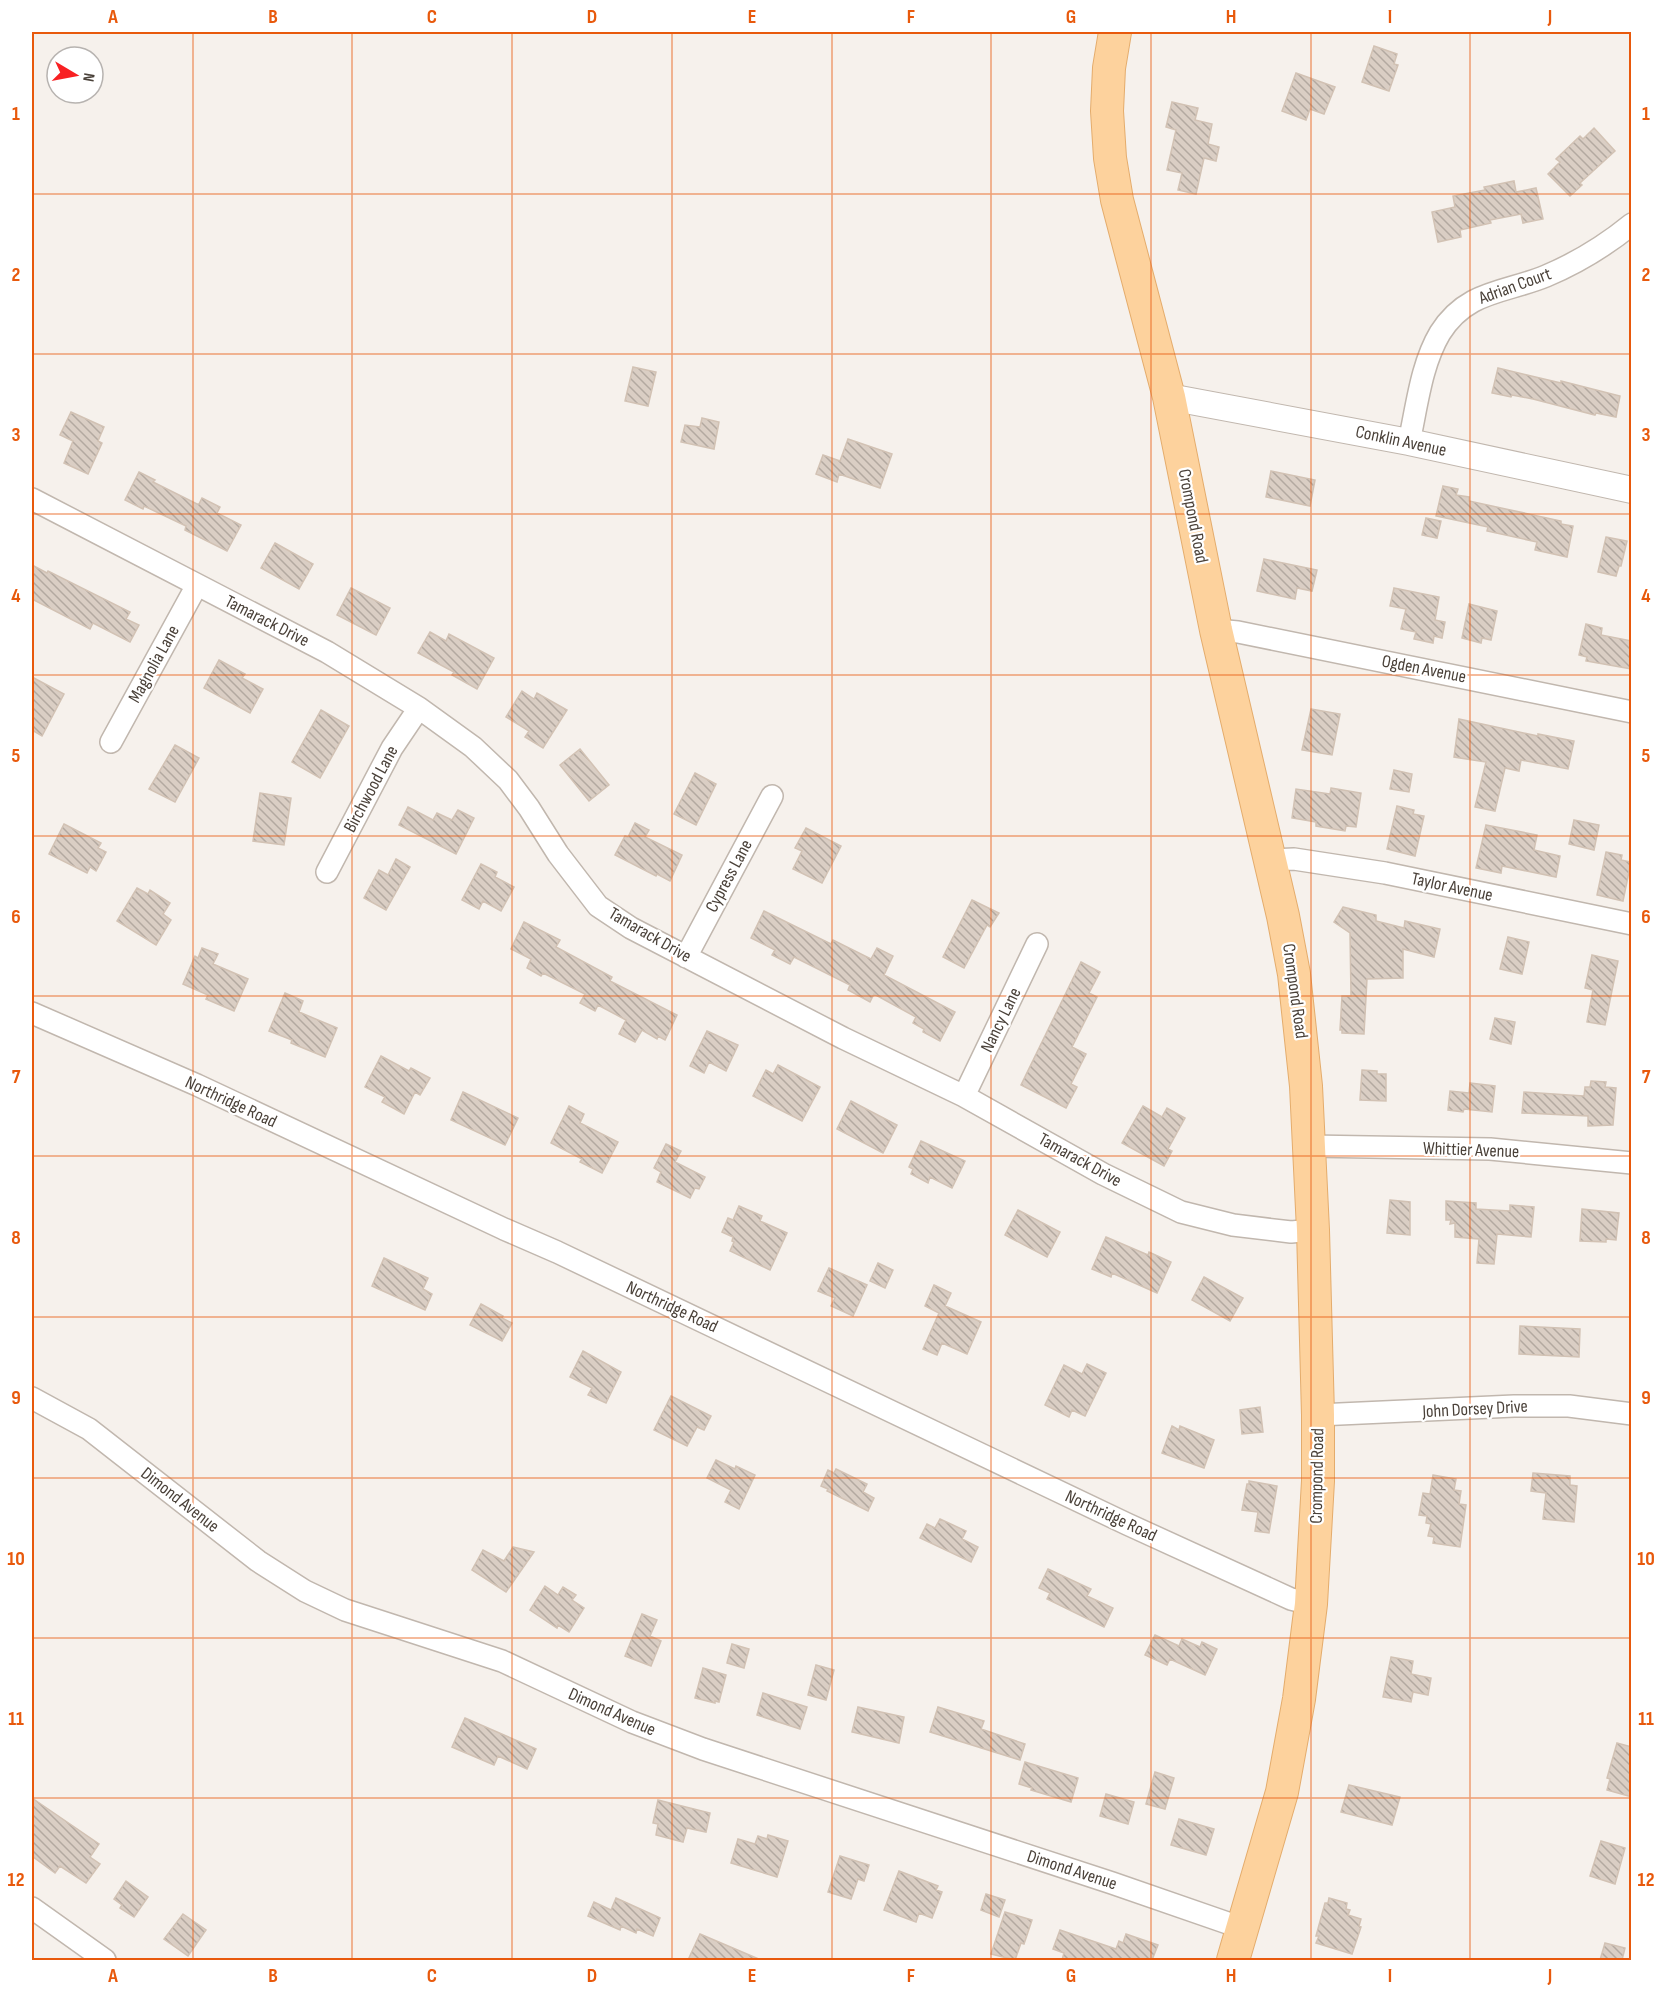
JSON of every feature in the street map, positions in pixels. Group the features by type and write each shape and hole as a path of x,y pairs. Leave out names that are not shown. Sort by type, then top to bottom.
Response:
{"main road":[{"name":"Crompond Road","path":"1115,32 1109,68 1107,111 1110,158 1117,200 1169,396 1216,630 1271,860 1294,974 1306,1086 1318,1414 1318,1481 1311,1605 1299,1699 1282,1792 1233,1960"}],"street":[{"name":"Adrian Court","path":"1409,442 1429,355 1441,332 1455,314 1473,300 1493,291 1543,277 1573,264 1632,224"},
{"name":"Conklin Avenue","path":"1169,396 1409,442 1632,490"},
{"name":"Tamarack Drive","path":"32,499 327,652 419,708 473,747 508,780 558,854 598,906 631,928 843,1038 964,1096 1102,1174 1181,1212 1233,1225 1291,1232 1313,1230"},
{"name":"Magnolia Lane","path":"111,742 197,585"},
{"name":"Ogden Avenue","path":"1216,630 1239,632 1632,712"},
{"name":"Birchwood Lane","path":"327,872 392,748 419,708"},
{"name":"Cypress Lane","path":"686,957 772,796"},
{"name":"Taylor Avenue","path":"1271,860 1294,859 1385,873 1632,924"},
{"name":"Nancy Lane","path":"964,1096 1037,944"},
{"name":"Northridge Road","path":"32,1013 197,1086 504,1230 557,1252 1137,1529 1291,1599 1311,1605"},
{"name":"Whittier Avenue","path":"1309,1146 1490,1149 1632,1163"},
{"name":"Dimond Avenue","path":"32,1398 89,1429 258,1561 305,1592 345,1610 502,1662 632,1722 703,1749 1242,1928"},
{"name":"John Dorsey Drive","path":"1318,1414 1514,1406 1569,1406 1632,1414"},
{"path":"32,1908 105,1960"}],"building":[{"path":"1374,46 1397,54 1394,64 1398,65 1389,91 1362,82"},
{"path":"1296,73 1335,87 1324,114 1310,109 1306,120 1282,111"},
{"path":"1172,102 1198,108 1195,120 1212,124 1208,144 1219,147 1216,161 1204,158 1196,194 1178,190 1182,173 1167,170 1176,130 1166,127"},
{"path":"1594,128 1615,151 1580,183 1582,185 1570,196 1548,174 1560,162 1556,159 1580,136 1583,139"},
{"path":"1514,181 1516,192 1536,188 1543,219 1523,223 1521,214 1490,220 1491,223 1460,230 1461,237 1438,242 1432,212 1455,207 1453,196 1485,190 1484,187"},
{"path":"633,367 656,372 648,406 625,401"},
{"path":"1498,368 1620,396 1616,417 1596,413 1595,415 1533,399 1492,393"},
{"path":"71,412 104,427 98,441 102,443 88,474 64,463 73,441 60,435"},
{"path":"702,418 719,422 714,449 681,442 685,425 700,427"},
{"path":"848,439 892,454 880,488 839,474 837,482 816,474 823,455 840,461"},
{"path":"1271,471 1315,480 1310,506 1266,497"},
{"path":"139,472 155,480 153,482 197,504 202,498 220,507 217,513 241,525 227,551 185,530 186,526 144,506 143,509 125,500"},
{"path":"1443,486 1458,489 1456,495 1469,497 1469,501 1561,521 1561,524 1573,526 1567,557 1535,550 1537,542 1487,531 1488,527 1436,516"},
{"path":"1426,518 1441,521 1437,538 1422,535"},
{"path":"1606,537 1627,541 1616,576 1598,572"},
{"path":"275,543 313,564 299,589 261,568"},
{"path":"1264,559 1317,570 1312,591 1297,588 1295,599 1257,591"},
{"path":"32,565 130,612 126,619 139,625 130,642 93,623 90,629 32,599"},
{"path":"351,588 390,608 376,635 337,615"},
{"path":"1394,588 1439,597 1435,620 1445,622 1442,638 1434,636 1433,643 1414,639 1416,632 1401,629 1406,609 1390,606"},
{"path":"1469,604 1497,611 1491,640 1482,638 1481,643 1462,638"},
{"path":"1586,624 1602,628 1601,635 1632,641 1632,669 1586,661 1587,657 1579,655"},
{"path":"430,632 446,641 449,634 494,658 477,689 452,675 454,672 418,653"},
{"path":"219,660 245,674 242,678 263,689 250,713 204,688"},
{"path":"32,677 64,694 42,736 32,730"},
{"path":"522,691 534,699 537,693 567,710 543,748 525,737 529,731 506,717"},
{"path":"1311,709 1340,714 1332,755 1302,750"},
{"path":"321,710 349,726 320,778 292,762"},
{"path":"1459,719 1538,736 1538,734 1574,741 1568,769 1521,760 1519,771 1505,768 1495,811 1475,807 1486,762 1454,757"},
{"path":"175,745 199,758 175,802 149,789"},
{"path":"580,749 609,785 589,801 560,765"},
{"path":"1394,770 1412,774 1409,792 1390,789"},
{"path":"695,773 716,784 696,825 674,814"},
{"path":"1331,788 1361,793 1356,827 1346,826 1345,831 1316,826 1316,822 1292,818 1296,789 1330,794"},
{"path":"260,793 291,798 284,845 253,841"},
{"path":"1397,806 1414,810 1413,814 1424,816 1415,856 1387,849"},
{"path":"408,807 433,820 437,813 452,820 458,810 474,818 456,854 399,825"},
{"path":"1574,820 1599,825 1594,850 1569,844"},
{"path":"635,823 649,830 645,837 682,855 670,881 615,855"},
{"path":"64,824 101,843 98,848 106,852 96,871 90,867 87,873 49,854"},
{"path":"1486,825 1537,835 1534,850 1560,856 1556,877 1502,866 1501,873 1476,868"},
{"path":"806,828 841,846 822,883 793,869 802,851 795,848"},
{"path":"1606,852 1622,855 1621,860 1631,862 1623,901 1597,895"},
{"path":"396,859 410,867 386,910 364,898 379,870 388,875"},
{"path":"481,864 497,872 495,877 514,887 501,911 483,901 479,909 462,900"},
{"path":"137,888 148,894 150,890 170,903 163,914 171,920 156,945 117,921"},
{"path":"972,900 999,913 990,927 987,925 964,968 943,957"},
{"path":"1343,907 1376,915 1376,921 1404,928 1405,921 1440,929 1434,957 1403,949 1403,978 1367,979 1364,1034 1342,1033 1340,1030 1342,996 1351,996 1350,933 1334,922"},
{"path":"764,911 831,944 833,940 871,959 877,948 893,956 884,975 955,1012 940,1041 923,1032 924,1029 913,1023 916,1017 874,994 870,1002 848,990 850,985 794,957 790,964 772,955 775,950 751,938"},
{"path":"524,922 560,940 556,947 612,977 610,981 677,1015 665,1040 658,1036 657,1039 642,1030 635,1042 619,1034 626,1020 598,1005 595,1011 580,1003 585,994 543,973 541,976 527,968 531,959 511,949"},
{"path":"1508,937 1529,942 1522,974 1500,969"},
{"path":"202,948 218,954 213,964 248,979 234,1011 206,999 208,995 183,984 195,956 198,958"},
{"path":"1592,955 1618,961 1605,1025 1587,1022 1593,990 1585,988"},
{"path":"1081,962 1100,972 1089,993 1097,997 1072,1047 1086,1054 1071,1084 1077,1087 1066,1108 1021,1085"},
{"path":"285,993 303,1001 299,1012 337,1028 325,1057 269,1031"},
{"path":"1495,1018 1515,1022 1511,1044 1490,1039"},
{"path":"707,1031 738,1045 726,1071 709,1062 704,1073 690,1066"},
{"path":"381,1056 409,1071 411,1068 430,1078 420,1095 415,1092 404,1114 382,1102 385,1097 365,1087"},
{"path":"778,1065 820,1087 802,1121 753,1096 766,1070 773,1074"},
{"path":"1362,1070 1386,1074 1386,1101 1360,1100"},
{"path":"1591,1081 1606,1082 1605,1087 1616,1088 1613,1125 1588,1126 1588,1116 1522,1113 1524,1092 1584,1096 1585,1087 1590,1087"},
{"path":"1470,1083 1495,1086 1492,1112 1448,1110 1450,1091 1469,1093"},
{"path":"463,1092 518,1118 505,1145 451,1120"},
{"path":"851,1101 897,1125 883,1153 837,1129"},
{"path":"569,1106 584,1114 580,1123 618,1142 602,1173 580,1162 582,1159 551,1143"},
{"path":"1143,1106 1162,1117 1167,1108 1185,1118 1168,1149 1172,1151 1164,1166 1122,1143"},
{"path":"921,1141 965,1161 952,1188 930,1177 928,1183 911,1174 913,1169 909,1167"},
{"path":"666,1144 681,1151 675,1162 705,1177 699,1189 695,1188 690,1198 657,1182 661,1172 654,1168"},
{"path":"1390,1200 1410,1202 1410,1235 1387,1233"},
{"path":"1446,1201 1476,1203 1476,1209 1510,1211 1510,1205 1534,1207 1531,1237 1497,1234 1494,1264 1477,1263 1479,1239 1455,1237 1455,1223 1450,1224 1451,1220 1446,1220"},
{"path":"739,1206 762,1216 760,1221 787,1233 770,1270 730,1251 734,1242 733,1237 722,1232 728,1218 733,1220"},
{"path":"1582,1209 1619,1213 1616,1240 1580,1241"},
{"path":"1018,1210 1060,1232 1047,1257 1005,1235"},
{"path":"1106,1237 1171,1262 1157,1293 1112,1273 1111,1277 1092,1269"},
{"path":"384,1258 428,1278 423,1289 432,1294 425,1310 372,1286"},
{"path":"878,1263 893,1270 885,1288 870,1281"},
{"path":"829,1268 867,1285 853,1316 831,1306 835,1298 818,1291"},
{"path":"1204,1277 1243,1298 1230,1321 1192,1300"},
{"path":"934,1285 951,1293 945,1306 981,1322 967,1354 942,1343 937,1355 923,1349 939,1313 925,1306"},
{"path":"481,1304 512,1323 502,1341 470,1325"},
{"path":"1520,1326 1580,1329 1579,1357 1519,1354"},
{"path":"583,1351 621,1372 606,1403 588,1395 592,1388 570,1377"},
{"path":"1087,1364 1106,1373 1085,1416 1072,1410 1069,1417 1045,1405 1064,1365 1082,1374"},
{"path":"671,1396 711,1416 704,1430 697,1427 687,1446 654,1430"},
{"path":"1260,1407 1263,1432 1242,1434 1240,1410"},
{"path":"1172,1426 1179,1430 1180,1426 1214,1440 1204,1468 1162,1453"},
{"path":"716,1460 755,1475 739,1509 725,1502 731,1490 707,1478"},
{"path":"836,1469 867,1484 863,1492 874,1498 868,1511 821,1486 828,1470 834,1473"},
{"path":"1533,1473 1570,1476 1570,1485 1577,1486 1574,1522 1543,1519 1546,1493 1531,1491"},
{"path":"1433,1475 1456,1479 1454,1490 1461,1491 1459,1504 1466,1505 1460,1547 1433,1543 1434,1537 1428,1536 1431,1524 1426,1523 1427,1516 1419,1515 1423,1493 1430,1494"},
{"path":"1249,1481 1277,1486 1269,1533 1255,1531 1258,1512 1242,1510"},
{"path":"940,1519 966,1531 962,1539 978,1547 971,1562 920,1538 927,1524 935,1528"},
{"path":"513,1547 534,1552 506,1592 472,1570 483,1550 504,1561"},
{"path":"1048,1569 1091,1589 1087,1596 1113,1608 1104,1627 1047,1599 1050,1593 1039,1588"},
{"path":"545,1586 558,1595 563,1587 576,1595 572,1600 584,1608 569,1632 558,1625 557,1628 530,1610"},
{"path":"642,1614 657,1620 650,1636 661,1641 651,1666 625,1656"},
{"path":"1155,1635 1179,1646 1182,1639 1200,1647 1202,1642 1217,1649 1205,1675 1170,1659 1167,1665 1145,1655"},
{"path":"732,1644 749,1649 744,1668 727,1663"},
{"path":"1391,1657 1413,1661 1411,1674 1431,1678 1428,1695 1413,1692 1411,1702 1383,1697"},
{"path":"816,1665 834,1670 826,1700 808,1695"},
{"path":"703,1668 726,1675 719,1702 695,1698"},
{"path":"763,1693 807,1707 800,1729 757,1715"},
{"path":"858,1707 904,1717 899,1743 852,1732"},
{"path":"938,1707 984,1721 981,1729 1025,1744 1020,1760 930,1732"},
{"path":"465,1718 536,1749 527,1769 498,1756 494,1765 452,1747"},
{"path":"1617,1743 1632,1747 1632,1797 1607,1790 1610,1779 1607,1778"},
{"path":"1025,1762 1078,1778 1071,1802 1019,1784"},
{"path":"1155,1772 1174,1778 1165,1809 1146,1804"},
{"path":"1349,1785 1400,1797 1392,1825 1341,1812"},
{"path":"1106,1794 1134,1802 1128,1824 1100,1816"},
{"path":"32,1798 99,1844 90,1857 100,1864 86,1883 60,1866 55,1873 32,1856"},
{"path":"658,1800 710,1813 706,1832 687,1828 683,1842 656,1835 658,1824 653,1823"},
{"path":"1179,1819 1214,1829 1206,1855 1171,1845"},
{"path":"768,1835 788,1841 777,1877 731,1863 738,1839 755,1844 758,1836 767,1839"},
{"path":"1601,1841 1625,1848 1615,1884 1590,1876"},
{"path":"840,1856 869,1865 864,1881 858,1879 851,1899 828,1892"},
{"path":"899,1871 938,1886 936,1890 942,1892 932,1918 919,1913 916,1922 884,1910"},
{"path":"126,1881 148,1897 134,1917 120,1908 122,1905 114,1899"},
{"path":"986,1894 1005,1900 999,1917 981,1910"},
{"path":"616,1898 660,1918 653,1936 637,1929 636,1933 621,1926 620,1930 588,1916 594,1902 611,1910"},
{"path":"1329,1898 1347,1903 1346,1909 1350,1910 1348,1915 1361,1919 1359,1926 1361,1927 1352,1954 1316,1943 1325,1903 1328,1903"},
{"path":"1005,1912 1032,1920 1024,1944 1021,1943 1015,1960 991,1954"},
{"path":"183,1914 206,1930 188,1956 164,1939"},
{"path":"1060,1930 1116,1949 1119,1941 1123,1943 1126,1934 1158,1945 1152,1960 1062,1960 1064,1953 1053,1949"},
{"path":"700,1934 761,1960 688,1960"},
{"path":"1605,1943 1625,1948 1622,1960 1600,1960"}]}
